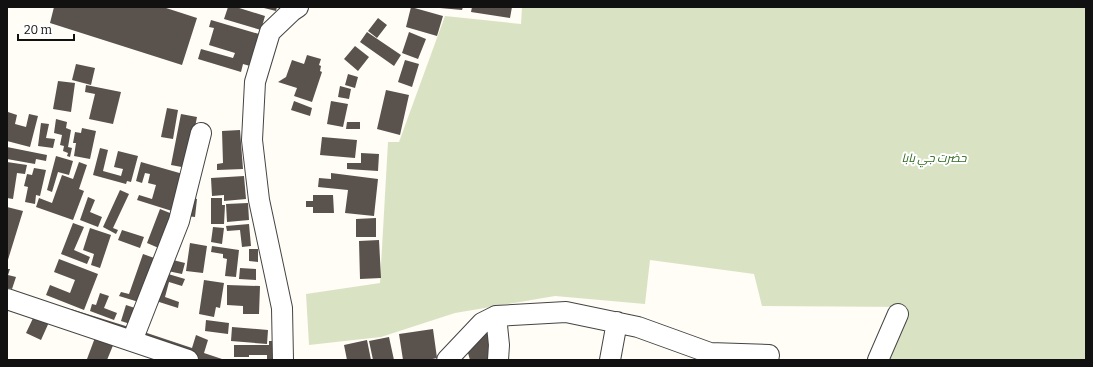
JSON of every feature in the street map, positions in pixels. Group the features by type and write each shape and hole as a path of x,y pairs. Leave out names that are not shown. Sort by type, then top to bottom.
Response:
{"street":[{"path":"283,360 282,308 259,200 252,140 255,82 270,32 298,7"},
{"path":"132,341 179,221 201,133"},
{"path":"7,299 188,360"},
{"path":"447,360 482,323 496,316 566,312 638,327 710,353 769,358"},
{"path":"878,360 898,314"},
{"path":"496,316 499,345 498,360"},
{"path":"610,360 617,322"}],"green space":[{"name":"حضرت جي بابا","path":"522,7 1086,7 1086,360 889,360 906,307 762,306 754,274 650,260 645,304 555,296 455,313 381,337 309,345 306,294 380,283 388,142 399,142 445,16 521,24"}],"building":[{"path":"54,7 163,7 197,18 182,65 50,23"},
{"path":"228,7 236,7 265,16 261,30 224,19"},
{"path":"260,7 277,7 276,11"},
{"path":"411,7 443,16 437,36 406,27"},
{"path":"440,7 463,7 462,10"},
{"path":"472,7 512,7 510,18 471,12"},
{"path":"378,18 387,25 377,38 368,31"},
{"path":"211,20 259,34 250,66 243,64 241,72 198,59 201,49 233,58 235,53 209,45 214,28 209,27"},
{"path":"367,32 401,55 394,66 360,42"},
{"path":"409,32 426,39 418,59 402,53"},
{"path":"355,46 369,57 358,71 344,59"},
{"path":"307,55 321,59 319,65 321,66 320,71 322,72 312,102 294,96 297,88 278,82 286,77 292,60 304,64"},
{"path":"405,60 419,64 412,87 398,82"},
{"path":"76,64 95,68 91,85 72,80"},
{"path":"348,74 358,77 355,88 345,85"},
{"path":"58,81 75,83 71,112 53,109"},
{"path":"86,85 121,92 113,124 89,119 95,94 85,92"},
{"path":"340,86 351,89 349,99 338,97"},
{"path":"386,90 409,95 400,135 377,129"},
{"path":"294,101 312,108 310,116 291,110"},
{"path":"331,101 348,104 343,127 327,124"},
{"path":"167,108 178,110 173,139 161,137"},
{"path":"8,112 17,115 15,124 26,127 29,114 38,116 30,147 7,141"},
{"path":"181,114 197,117 187,168 171,165"},
{"path":"56,119 67,122 66,128 71,130 68,147 72,148 70,157 67,156 68,153 63,151 64,146 60,145 62,135 54,133"},
{"path":"347,122 360,122 360,129 346,129"},
{"path":"41,123 49,124 46,138 55,139 53,148 38,146"},
{"path":"82,128 96,131 90,159 74,156 76,143 73,143 75,132 81,133"},
{"path":"240,130 243,169 217,170 217,164 223,163 222,131"},
{"path":"322,137 357,140 355,158 320,155"},
{"path":"7,147 47,155 46,161 36,159 35,164 7,159"},
{"path":"100,148 108,150 103,171 121,176 123,169 114,167 118,151 138,156 131,182 127,181 126,184 93,175"},
{"path":"361,153 379,154 378,171 347,169 347,163 361,163"},
{"path":"56,156 73,161 69,175 58,172 52,192 47,190"},
{"path":"7,162 27,165 25,174 17,173 13,199 7,198"},
{"path":"79,162 87,165 79,189 84,191 73,220 36,207 39,198 52,203 62,175 73,179"},
{"path":"141,162 183,174 172,211 137,200 139,195 152,199 156,185 148,183 150,174 145,173 142,183 136,181"},
{"path":"34,168 46,170 40,196 36,195 35,204 25,202 28,187 24,186 27,174 32,175"},
{"path":"331,173 378,179 374,216 345,213 348,190 318,187 319,178 331,179"},
{"path":"244,176 246,199 224,201 224,195 212,196 211,178"},
{"path":"120,190 129,194 113,228 118,230 116,234 103,227"},
{"path":"313,195 333,195 334,213 313,213 313,207 306,207 306,201 313,201"},
{"path":"88,197 95,200 90,212 102,217 98,227 80,220"},
{"path":"189,197 197,199 195,217 186,216"},
{"path":"211,198 222,198 222,205 225,205 224,224 211,224"},
{"path":"248,203 249,220 227,222 226,204"},
{"path":"7,207 23,211 7,263"},
{"path":"160,209 175,215 161,249 147,243"},
{"path":"376,218 376,237 356,237 356,219"},
{"path":"73,223 84,227 74,250 90,257 87,264 61,254"},
{"path":"249,224 251,246 242,247 240,230 227,231 226,226"},
{"path":"213,227 224,228 222,244 211,242"},
{"path":"90,228 111,235 100,268 91,265 94,254 83,250"},
{"path":"122,230 144,237 140,248 118,240"},
{"path":"379,240 381,278 360,279 359,241"},
{"path":"190,243 207,246 203,273 186,271"},
{"path":"212,246 239,250 236,277 225,276 227,259 223,258 223,254 211,252"},
{"path":"249,249 258,249 258,262 249,261"},
{"path":"143,254 157,259 142,303 119,296 121,292 129,294"},
{"path":"165,258 185,263 182,274 163,270"},
{"path":"59,259 98,274 84,310 46,295 50,285 70,293 75,280 54,272"},
{"path":"240,268 256,269 256,280 239,279"},
{"path":"7,269 10,269 8,275 16,277 12,289 7,288"},
{"path":"165,273 185,279 182,286 169,282 165,297 179,302 178,308 156,301"},
{"path":"204,280 224,283 220,308 216,307 214,317 199,314"},
{"path":"227,285 260,286 259,314 243,314 243,306 227,305"},
{"path":"100,293 109,296 104,308 117,313 114,320 90,311 92,304 96,305"},
{"path":"126,305 138,309 133,325 121,321"},
{"path":"71,309 132,328 130,336 69,316"},
{"path":"35,314 50,320 41,340 26,333"},
{"path":"206,320 229,323 228,334 205,331"},
{"path":"232,327 268,330 267,344 231,341"},
{"path":"490,328 491,360 470,360 466,346"},
{"path":"433,329 437,358 428,360 403,360 399,334"},
{"path":"141,331 192,348 196,335 208,340 204,353 225,360 198,360 138,340"},
{"path":"96,335 114,343 107,360 87,359"},
{"path":"389,337 394,360 373,360 369,341"},
{"path":"367,340 371,360 347,360 344,345"},
{"path":"269,341 274,341 274,360 267,360 267,355 234,357 234,345 269,345"}]}
